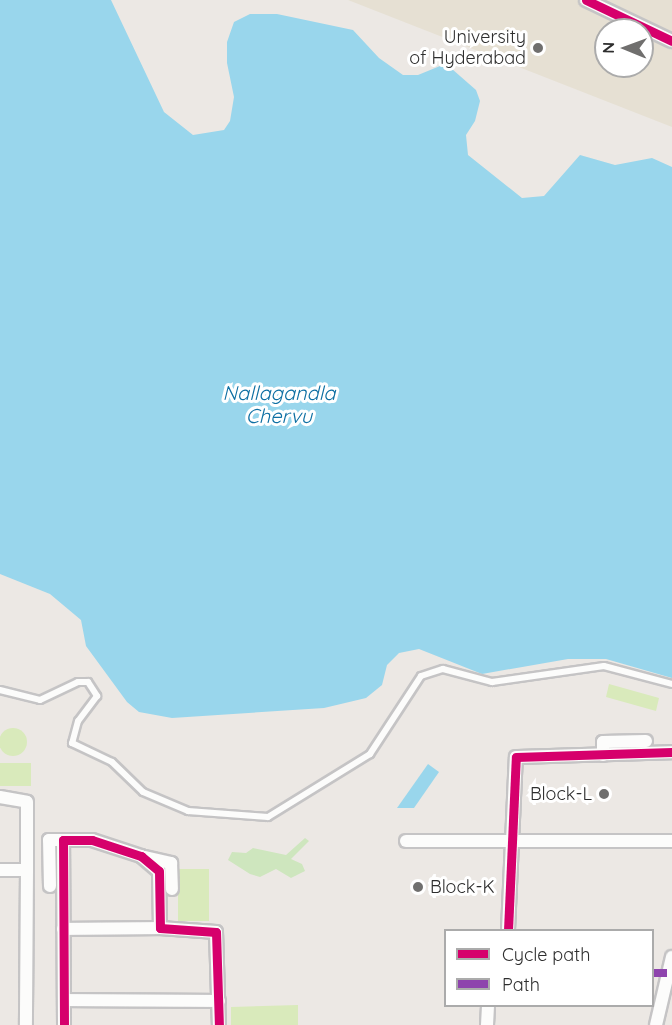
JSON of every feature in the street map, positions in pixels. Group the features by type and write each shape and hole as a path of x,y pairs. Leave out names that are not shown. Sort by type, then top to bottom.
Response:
{"street":[{"path":"586,0 672,42"},
{"path":"603,755 603,742 646,741"},
{"path":"508,929 516,758 672,752"},
{"path":"0,797 27,802 26,1025"},
{"path":"50,886 49,840 92,840 171,863 172,889"},
{"path":"63,840 64,1025"},
{"path":"406,841 511,843 672,841"},
{"path":"141,856 159,871 160,928"},
{"path":"0,870 27,870"},
{"path":"63,929 160,928 216,932 219,1025"},
{"path":"656,1025 671,972 672,957"},
{"path":"64,1000 219,1001"},
{"path":"487,1025 488,1007"}],"lane":[{"path":"0,690 40,700 78,682 88,682 97,696 78,721 72,743 112,762 142,792 188,811 268,818 370,754 421,676 443,669 492,682 604,666 672,684"}],"shaded area":[{"name":"University of Hyderabad","path":"348,0 672,0 672,127"}],"green space":[{"path":"609,684 659,698 656,711 606,697"},
{"path":"13,728 23,732 27,742 23,752 13,756 3,752 -1,742 3,732"},
{"path":"0,763 31,763 31,786 0,786"},
{"path":"305,838 309,841 291,859 302,864 305,871 291,878 276,869 260,877 250,874 228,860 232,852 246,853 253,848 286,855"},
{"path":"178,869 209,869 209,921 178,921"},
{"path":"298,1005 298,1025 231,1025 231,1007"}],"water":[{"name":"Nallagandla Chervu","path":"0,0 111,0 164,112 193,135 224,130 230,121 234,97 227,63 227,42 234,22 250,14 277,14 353,30 379,58 403,75 418,75 440,66 452,69 476,90 480,101 475,121 466,135 468,155 522,198 544,196 580,155 615,165 652,158 672,167 672,678 606,659 568,659 482,674 419,649 399,653 387,665 382,685 366,698 324,708 172,718 139,712 127,702 86,646 81,620 50,594 0,574"},
{"path":"428,764 439,772 414,808 397,808"}],"marked path":[{"path":"654,973 669,973"}],"cycle path":[{"path":"586,0 672,41"},
{"path":"508,929 516,757 672,752"},
{"path":"64,1025 63,840 92,840 141,856 159,871 160,928 216,932 219,1025"}],"place":[{"name":"University of Hyderabad","path":"538,48"},
{"name":"Block-L","path":"604,794"},
{"name":"Block-K","path":"418,887"}]}
